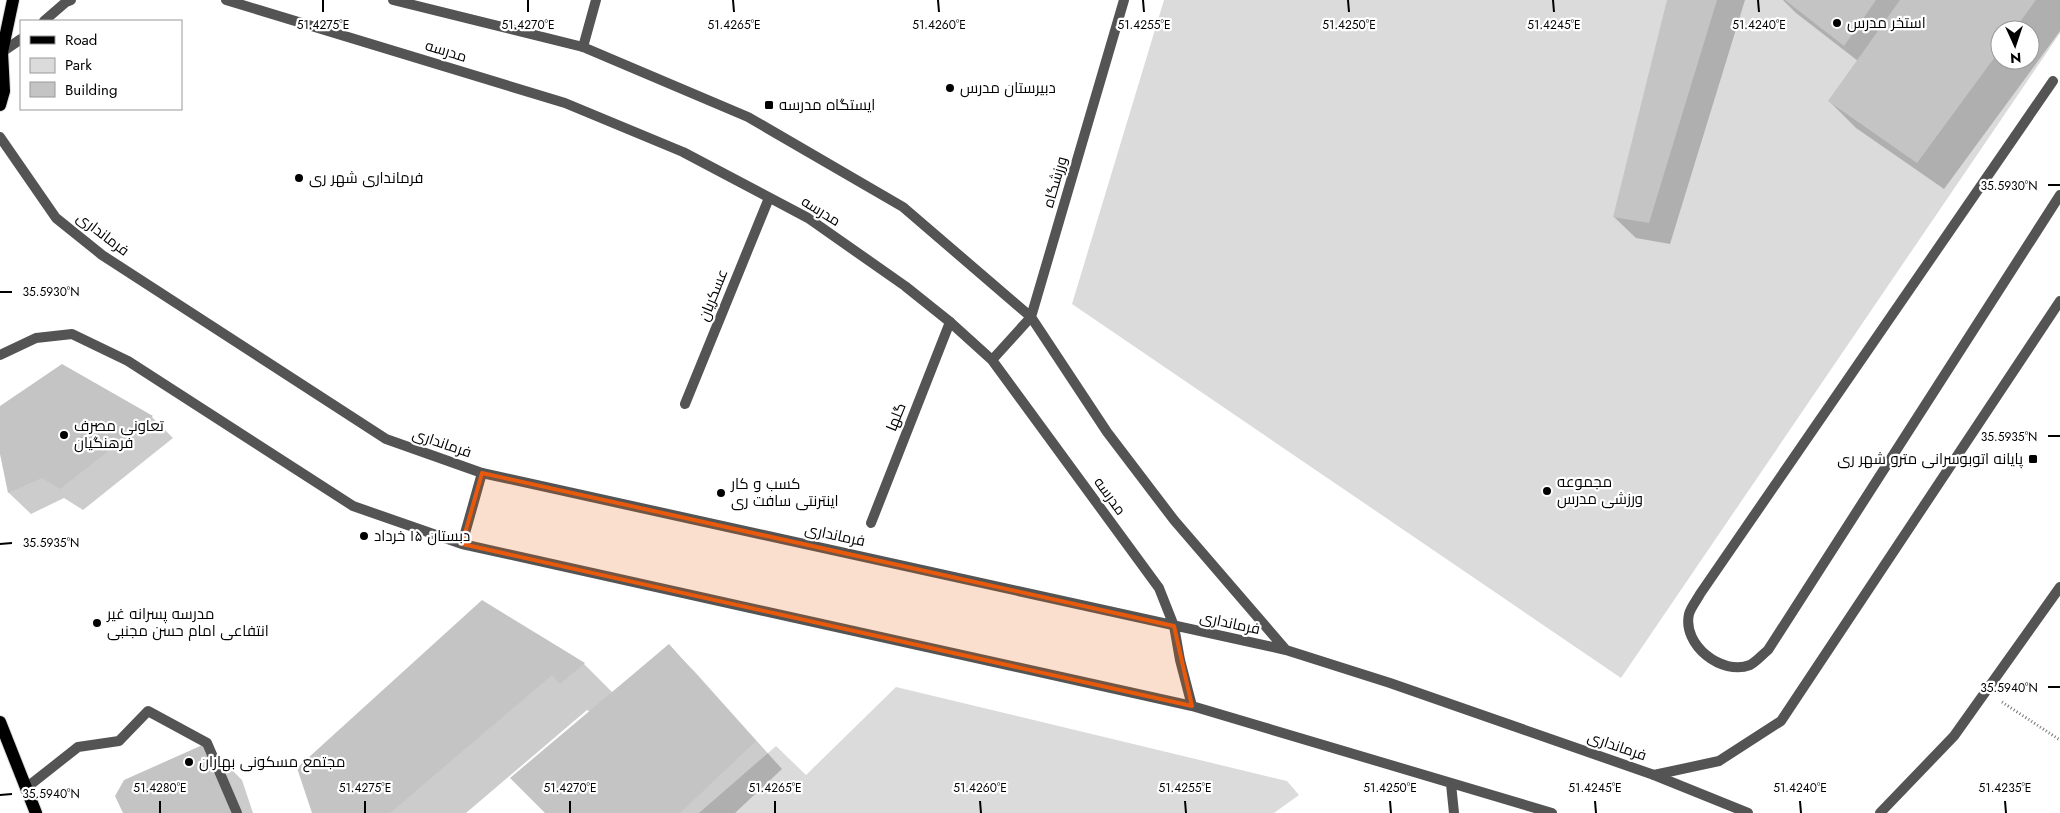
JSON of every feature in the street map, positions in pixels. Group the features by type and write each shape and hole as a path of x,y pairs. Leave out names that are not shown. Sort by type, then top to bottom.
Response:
{"main road":[{"path":"0,105 4,91 1,51 13,0"},
{"path":"0,722 36,813"}],"street":[{"path":"45,20 70,0"},
{"name":"مدرسه","path":"226,0 565,103 683,152 808,218 905,286 950,322 992,360 1160,588 1174,626 1180,660 1192,706"},
{"path":"393,0 583,46 748,117 903,207 1031,317 1107,432 1174,520 1286,650"},
{"path":"583,46 596,0"},
{"name":"ورزشگاه","path":"992,360 1031,317 1124,0"},
{"path":"1,51 20,40"},
{"path":"2053,82 1700,594 1689,614 1689,629 1698,646 1715,663 1734,668 1750,665 1768,650 2060,195"},
{"name":"فرمانداری","path":"0,138 56,218 102,254 386,440 482,473 1286,650 1390,683 1654,775 1748,813"},
{"name":"عسکریان","path":"685,404 770,198"},
{"path":"1654,775 1719,761 1781,721 2060,301"},
{"name":"گلها","path":"871,523 950,322"},
{"path":"0,356 36,338 72,334 128,361 353,506 462,544 1192,706 1552,813"},
{"path":"462,544 482,473"},
{"path":"1880,813 1954,736 2060,587"},
{"path":"26,788 78,747 119,741 148,710 207,743 237,813"},
{"path":"1451,784 1454,813"}],"path":[{"path":"1986,692 2060,740"}],"highlighted area":[{"path":"482,473 857,555 1174,626 1192,706 1126,691 462,544"}],"green space":[{"name":"مجموعه ورزشی مدرس","path":"1164,0 2060,0 2060,33 2040,62 2040,20 1990,20 1990,70 2035,70 1621,678 1072,304"},
{"path":"896,687 1287,781 1299,795 1274,813 699,813 776,746 806,775"}],"building":[{"path":"1667,0 1717,0 1649,223 1613,217"},
{"name":"استخر مدرس","path":"1785,0 1876,0 1844,46"},
{"path":"1900,0 2036,0 2021,20 1990,20 1990,64 1917,163 1828,101"},
{"name":"تعاونی مصرف فرهنگیان","path":"62,364 153,416 60,489 42,478 8,493 0,454 0,406"},
{"path":"482,600 585,663 560,684 552,675 390,813 312,813 297,768"},
{"path":"669,644 756,741 680,813 545,813 510,778"},
{"name":"مجتمع مسکونی بهاران","path":"207,743 231,813 123,813 115,796 124,780"}],"place":[{"name":"استخر مدرس","path":"1837,23"},
{"name":"دبیرستان مدرس","path":"950,88"},
{"name":"ایستگاه مدرسه","path":"769,105"},
{"name":"فرمانداری شهر ری","path":"299,178"},
{"name":"تعاونی مصرف فرهنگیان","path":"64,435"},
{"name":"پایانه اتوبوسرانی مترو شهر ری","path":"2033,459"},
{"name":"مجموعه ورزشی مدرس","path":"1547,491"},
{"name":"کسب و کار اینترنتی سافت ری","path":"721,493"},
{"name":"دبستان ۱۵ خرداد","path":"364,536"},
{"name":"مدرسه پسرانه غیر انتفاعی امام حسن مجنبی","path":"97,623"},
{"name":"مجتمع مسکونی بهاران","path":"189,762"}]}
